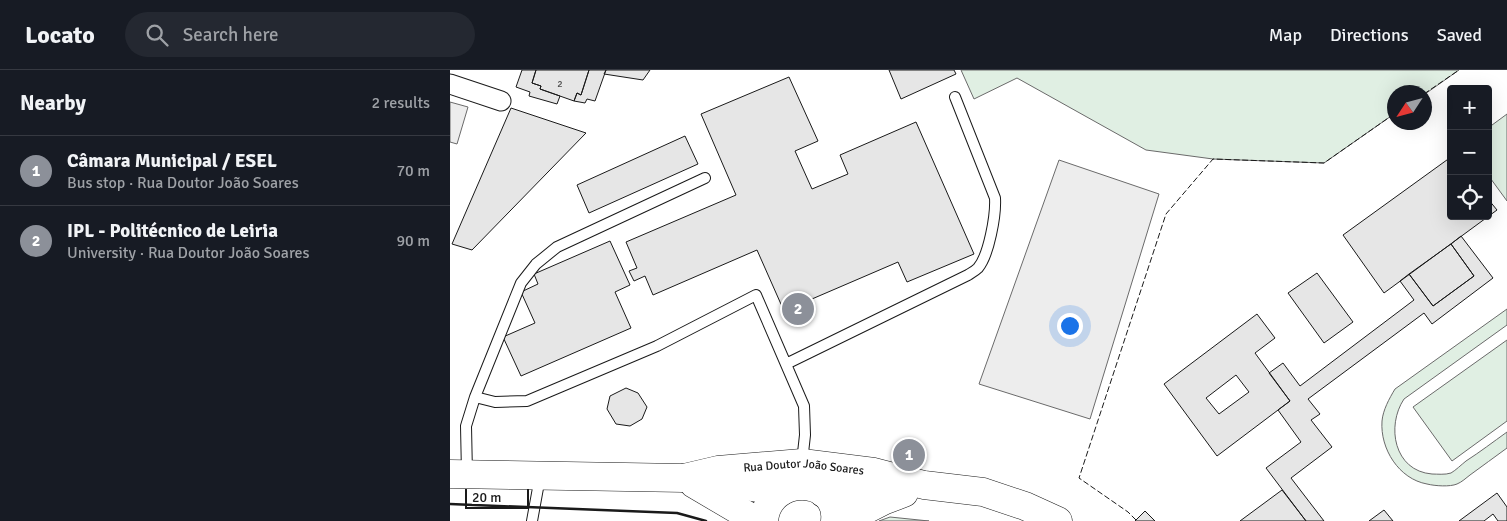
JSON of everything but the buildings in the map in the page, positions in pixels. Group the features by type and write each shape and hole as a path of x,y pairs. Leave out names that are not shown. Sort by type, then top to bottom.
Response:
{"main road":[{"name":"Rua Doutor João Soares","path":"458,475 684,478 724,469 802,480 960,488 989,494 1025,506 1058,521"},
{"name":"Rua Doutor João Soares","path":"802,480 874,472 924,485"},
{"path":"684,478 756,521"},
{"path":"764,521 768,504 802,480 832,502 835,511 835,521"},
{"name":"Rua Doutor João Soares","path":"844,521 883,501 924,485"}],"street":[{"path":"450,84 502,102"}],"lane":[{"path":"786,364 968,275 978,268 984,256 993,226 996,211 995,198 955,97"},
{"path":"458,475 466,426 476,397 521,283 536,264 557,247 705,178"},
{"path":"476,397 495,402 526,400 657,346 756,295 804,406 805,435 802,480"},
{"path":"532,521 540,476"}],"green space":[{"path":"961,70 1459,70 1432,89 1432,85 1387,85 1387,119 1324,163 1213,159 1146,150 1017,78 974,99"},
{"path":"1507,114 1507,201 1492,180 1492,125"},
{"path":"1507,309 1507,325 1404,399 1398,410 1395,434 1397,446 1409,465 1419,471 1432,474 1451,473 1507,432 1507,448 1454,485 1430,485 1408,476 1393,461 1384,442 1382,432 1384,413 1395,389"},
{"path":"1507,340 1507,421 1452,461 1413,407"},
{"path":"890,517 929,521 879,521"}],"shaded area":[{"path":"450,102 468,107 457,144 450,142"},
{"path":"1059,160 1159,194 1090,419 979,384"}],"fence":[{"path":"1432,89 1459,70"},
{"path":"1136,520 1128,512 1079,478 1166,214 1213,159 1324,163 1387,119"}],"wall":[{"path":"450,504 677,513 706,521"}],"place":[{"name":"IPL - Politécnico de Leiria","path":"798,309"},
{"name":"Câmara Municipal / ESEL","path":"909,455"}]}
